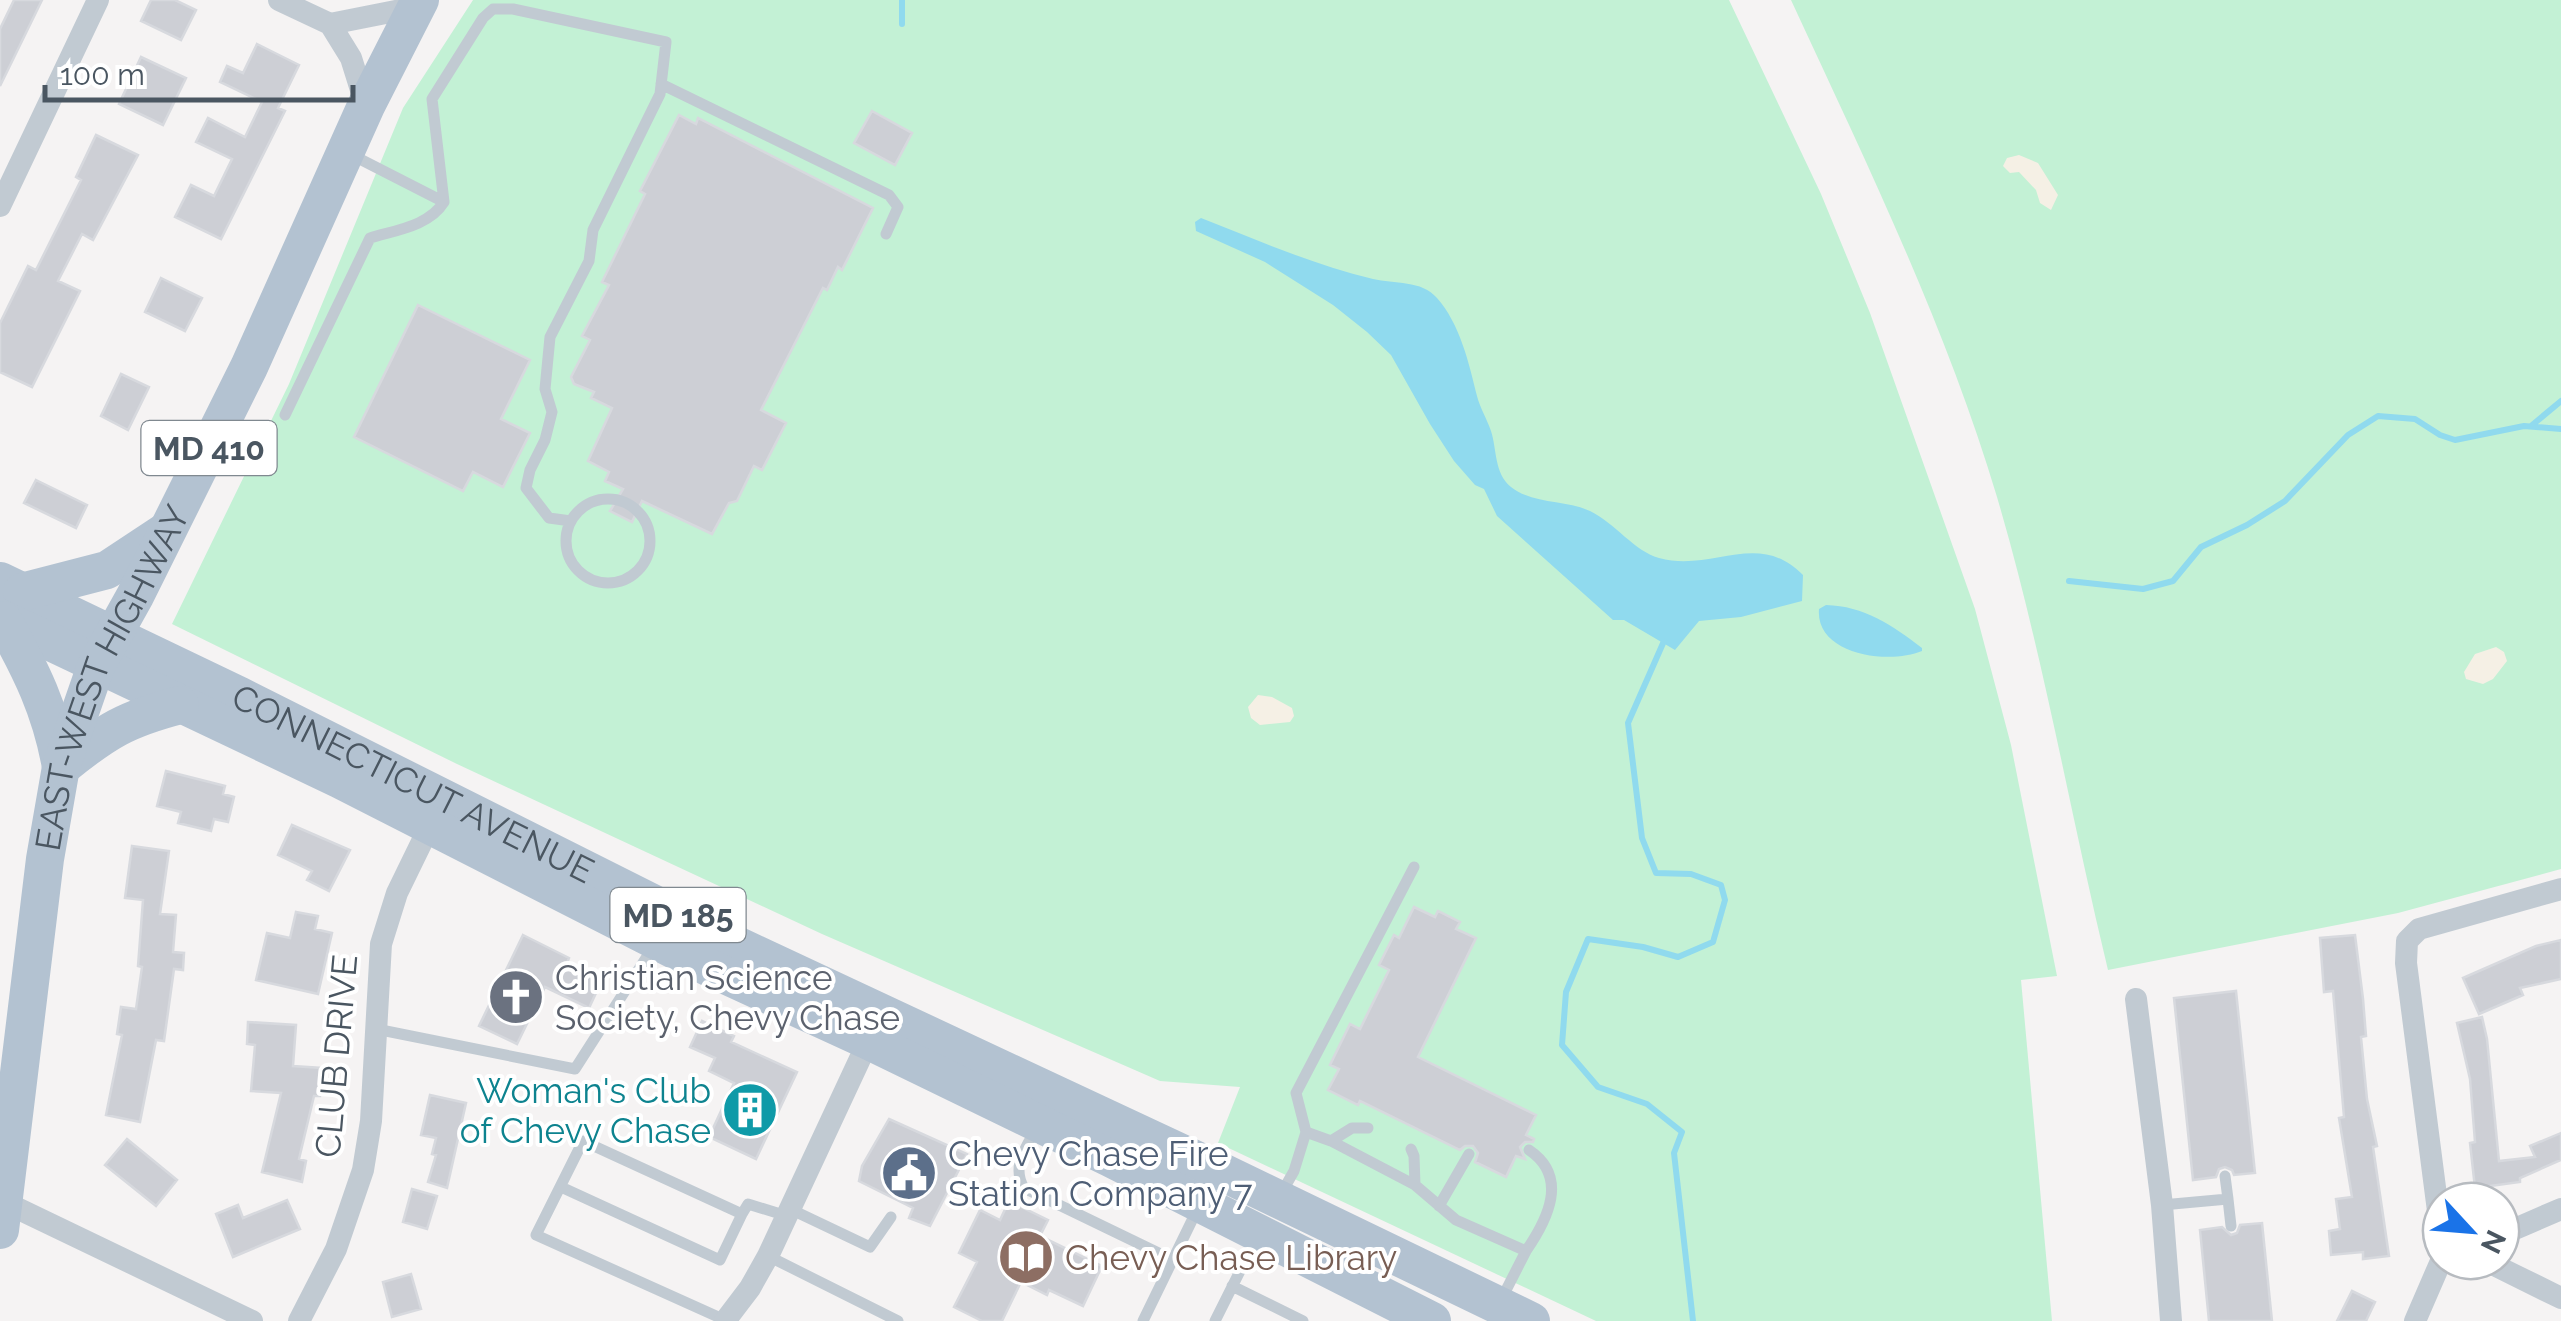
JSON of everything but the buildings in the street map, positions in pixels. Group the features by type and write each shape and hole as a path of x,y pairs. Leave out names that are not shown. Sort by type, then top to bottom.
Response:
{"main road":[{"name":"EAST-WEST HIGHWAY","path":"2,1211 45,859 61,767 105,651 249,366 366,106 418,3"},
{"path":"168,530 107,570 6,602 47,708 61,767 124,721 180,705"},
{"name":"CONNECTICUT AVENUE","path":"6,602 437,812 657,941 875,1027 961,1068 1278,1200 1514,1313"},
{"name":"CONNECTICUT AVENUE","path":"105,651 180,705 437,812 730,942 875,1027"},
{"name":"CONNECTICUT AVENUE","path":"961,1068 1038,1124 1432,1321"}],"street":[{"path":"0,206 98,0"},
{"path":"279,0 330,24 350,58 366,106"},
{"path":"330,24 418,3"},
{"name":"CLUB DRIVE","path":"299,1321 336,1249 363,1170 371,1122 381,944 397,893 437,812"},
{"path":"2434,1181 2406,963 2408,942 2419,929 2561,889"},
{"path":"2136,998 2162,1205 2171,1321"},
{"path":"725,1320 768,1256 875,1027"},
{"path":"2521,1227 2561,1210"},
{"path":"2,1211 252,1321"},
{"path":"2521,1278 2561,1298"},
{"path":"2414,1321 2432,1281"}],"lane":[{"path":"285,414 370,238 426,220 444,202 432,99 493,9 513,9 666,42 660,94 592,230 589,260 550,337 546,389 552,412 526,488 549,518 571,521"},
{"path":"660,84 888,195 898,207 886,234"},
{"path":"345,152 444,202"},
{"path":"608,499 636,508 650,536 649,555 642,568 624,581 609,584 588,579 576,570 567,552 571,521 580,510 608,499"},
{"path":"1278,1200 1294,1171 1306,1132 1296,1093 1414,866"},
{"path":"376,1029 574,1069 657,941"},
{"path":"1038,1124 1019,1164 1017,1176 1024,1188 1173,1260"},
{"path":"1331,1140 1352,1128 1368,1128"},
{"path":"1306,1132 1331,1140 1415,1185 1456,1220 1526,1251"},
{"path":"725,1320 536,1235 583,1141 742,1214"},
{"path":"1411,1149 1415,1185"},
{"path":"1514,1313 1526,1251 1546,1217 1554,1188 1545,1166 1529,1150"},
{"path":"1440,1206 1470,1154"},
{"path":"2225,1176 2231,1226"},
{"path":"561,1187 720,1260 748,1204 788,1212 870,1247 891,1217"},
{"path":"2162,1205 2228,1198"},
{"path":"1143,1321 1200,1204"},
{"path":"1215,1321 1258,1233"},
{"path":"768,1256 898,1321"},
{"path":"1232,1286 1303,1321"}],"green space":[{"path":"473,0 1729,0 1821,194 1870,313 1975,609 2011,745 2057,976 2021,980 2052,1321 1596,1321 1218,1143 1240,1087 1160,1081 822,934 457,764 172,624 289,384 403,108"},
{"path":"1791,0 2561,0 2561,869 2398,913 2108,970 2028,615 1977,433 1903,245"}],"sand":[{"path":"2019,155 2038,163 2058,195 2051,210 2040,203 2036,190 2019,172 2010,173 2003,166 2007,158"},
{"path":"2496,647 2504,652 2507,661 2493,679 2483,684 2466,679 2464,672 2475,654"},
{"path":"1258,695 1272,697 1292,708 1294,716 1290,722 1260,725 1251,718 1248,707"}],"water":[{"path":"1201,218 1329,267 1416,285 1431,292 1458,332 1491,431 1499,468 1511,487 1529,496 1590,511 1659,558 1698,561 1752,553 1769,555 1803,575 1802,601 1741,617 1699,621 1675,650 1624,620 1613,620 1497,516 1484,489 1475,485 1454,461 1391,355 1333,305 1265,262 1196,231 1195,222"},
{"path":"1826,605 1877,618 1922,651 1874,656 1841,646 1821,625 1819,609"}],"waterway":[{"path":"902,0 902,24"},
{"path":"2531,426 2561,401"},
{"path":"2069,581 2143,589 2173,581 2201,547 2285,501 2348,435 2378,416 2415,419 2455,440 2524,426 2561,429"},
{"path":"1664,641 1628,723 1642,838 1656,873 1691,874 1721,885 1725,900 1713,942 1678,957 1588,939 1566,992 1562,1045 1598,1087 1647,1104 1682,1132 1674,1153 1693,1321"}],"place":[{"name":"Christian Science Society, Chevy Chase","path":"516,997"},
{"name":"Woman's Club of Chevy Chase","path":"750,1110"},
{"name":"Chevy Chase Fire Station Company 7","path":"909,1173"},
{"name":"Chevy Chase Library","path":"1026,1257"}]}
